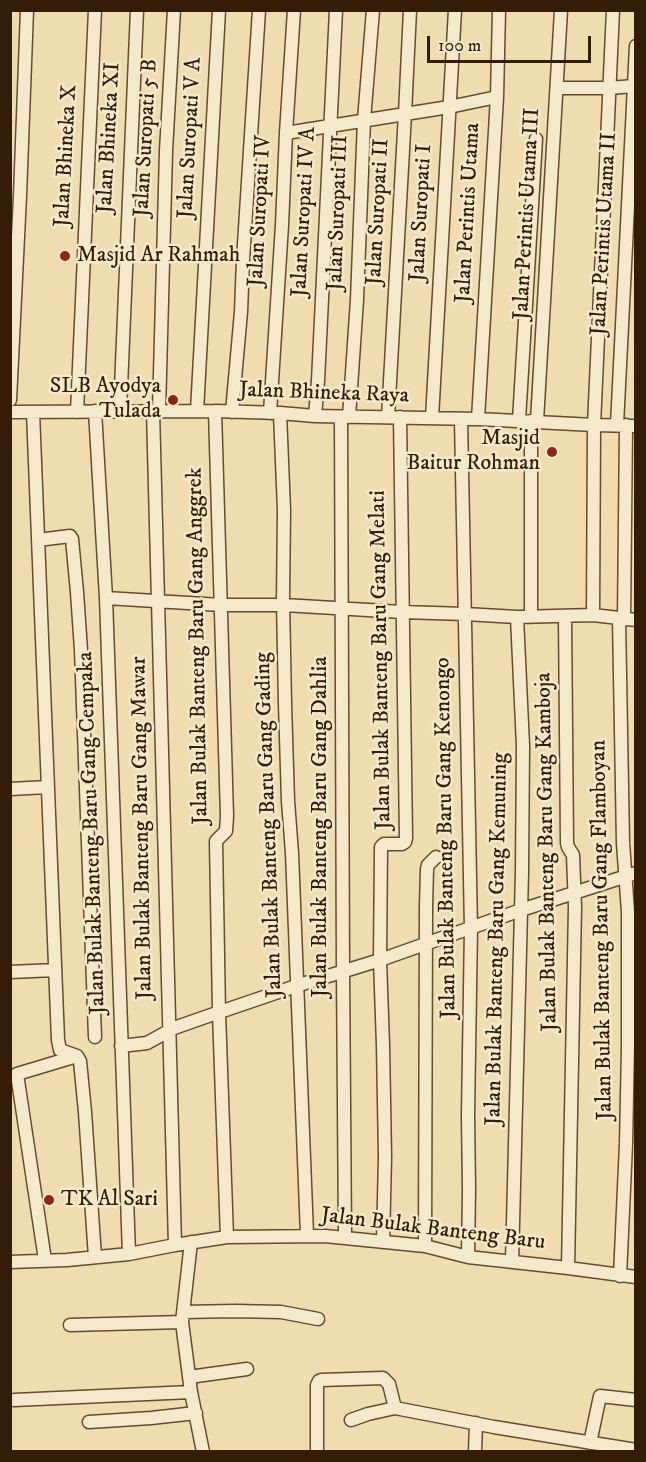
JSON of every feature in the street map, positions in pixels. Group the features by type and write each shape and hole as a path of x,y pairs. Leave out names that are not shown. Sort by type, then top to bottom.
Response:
{"street":[{"path":"10,400 27,10"},
{"name":"Jalan Bhineka X","path":"77,412 95,10"},
{"name":"Jalan Bhineka XI","path":"120,411 137,10"},
{"name":"Jalan Suropati 5 B","path":"156,411 165,163 174,10"},
{"name":"Jalan Suropati V A","path":"197,411 219,10"},
{"path":"232,409 241,312 259,10"},
{"name":"Jalan Suropati IV","path":"275,413 286,133 294,10"},
{"name":"Jalan Suropati IV A","path":"315,416 336,10"},
{"name":"Jalan Suropati III","path":"345,417 357,300 364,120 373,10"},
{"name":"Jalan Suropati II","path":"394,417 410,10"},
{"name":"Jalan Suropati I","path":"432,418 455,10"},
{"name":"Jalan Perintis Utama","path":"478,419 500,10"},
{"name":"Jalan Perintis Utama III","path":"529,421 561,10"},
{"path":"593,615 594,425 613,10"},
{"name":"Jalan Perintis Utama II","path":"626,620 626,425 633,86 636,46"},
{"path":"556,88 633,86"},
{"path":"286,133 497,97"},
{"path":"531,617 529,421 536,139"},
{"name":"Jalan Bhineka Raya","path":"10,412 232,409 315,416 626,425"},
{"name":"Jalan Bulak Banteng Baru Gang Cempaka","path":"95,411 106,598 129,1254"},
{"name":"Jalan Bulak Banteng Baru Gang Mawar","path":"156,411 175,1245"},
{"name":"Jalan Bulak Banteng Baru Gang Anggrek","path":"215,411 227,828 216,841 227,1237"},
{"path":"33,412 59,1049 77,1056 80,1061 95,1257"},
{"name":"Jalan Bulak Banteng Baru Gang Gading","path":"275,413 284,510 288,801 307,1235"},
{"name":"Jalan Bulak Banteng Baru Gang Dahlia","path":"345,417 342,608 345,1237"},
{"name":"Jalan Bulak Banteng Baru Gang Melati","path":"383,1242 381,847 384,844 402,844 406,838 402,612 394,417"},
{"name":"Jalan Bulak Banteng Baru Gang Kenongo","path":"461,419 471,928 468,1257"},
{"path":"38,540 70,536 72,539 81,650 95,1037"},
{"path":"106,598 517,617 593,615 626,620"},
{"name":"Jalan Bulak Banteng Baru Gang Kamboja","path":"565,616 567,843 573,855 575,907 568,1268"},
{"name":"Jalan Bulak Banteng Baru Gang Kemuning","path":"512,1262 523,746 517,617"},
{"name":"Jalan Bulak Banteng Baru Gang Flamboyan","path":"620,1276 626,1144 630,875 623,843 626,620"},
{"path":"10,789 48,787"},
{"path":"426,1246 425,944 427,869 436,856"},
{"path":"121,1046 147,1043 193,1021 630,875"},
{"path":"10,972 55,970"},
{"path":"45,1260 16,1075 77,1056"},
{"name":"Jalan Bulak Banteng Baru","path":"10,1262 129,1254 227,1237 307,1235 426,1246 468,1257 636,1277"},
{"path":"190,1245 182,1317 191,1392 203,1452"},
{"path":"70,1325 235,1311 281,1312 318,1319"},
{"path":"189,1377 247,1369"},
{"path":"317,1452 318,1383 321,1380 383,1378 389,1384 395,1408"},
{"path":"14,1400 191,1392"},
{"path":"590,1443 600,1396 636,1400"},
{"path":"351,1419 395,1408 636,1450"},
{"path":"89,1422 196,1413"},
{"path":"476,1423 476,1452"}],"place":[{"name":"Masjid Ar Rahmah","path":"65,256"},
{"name":"SLB Ayodya Tulada","path":"173,400"},
{"name":"Masjid Baitur Rohman","path":"552,452"},
{"name":"TK Al Sari","path":"49,1200"}]}
